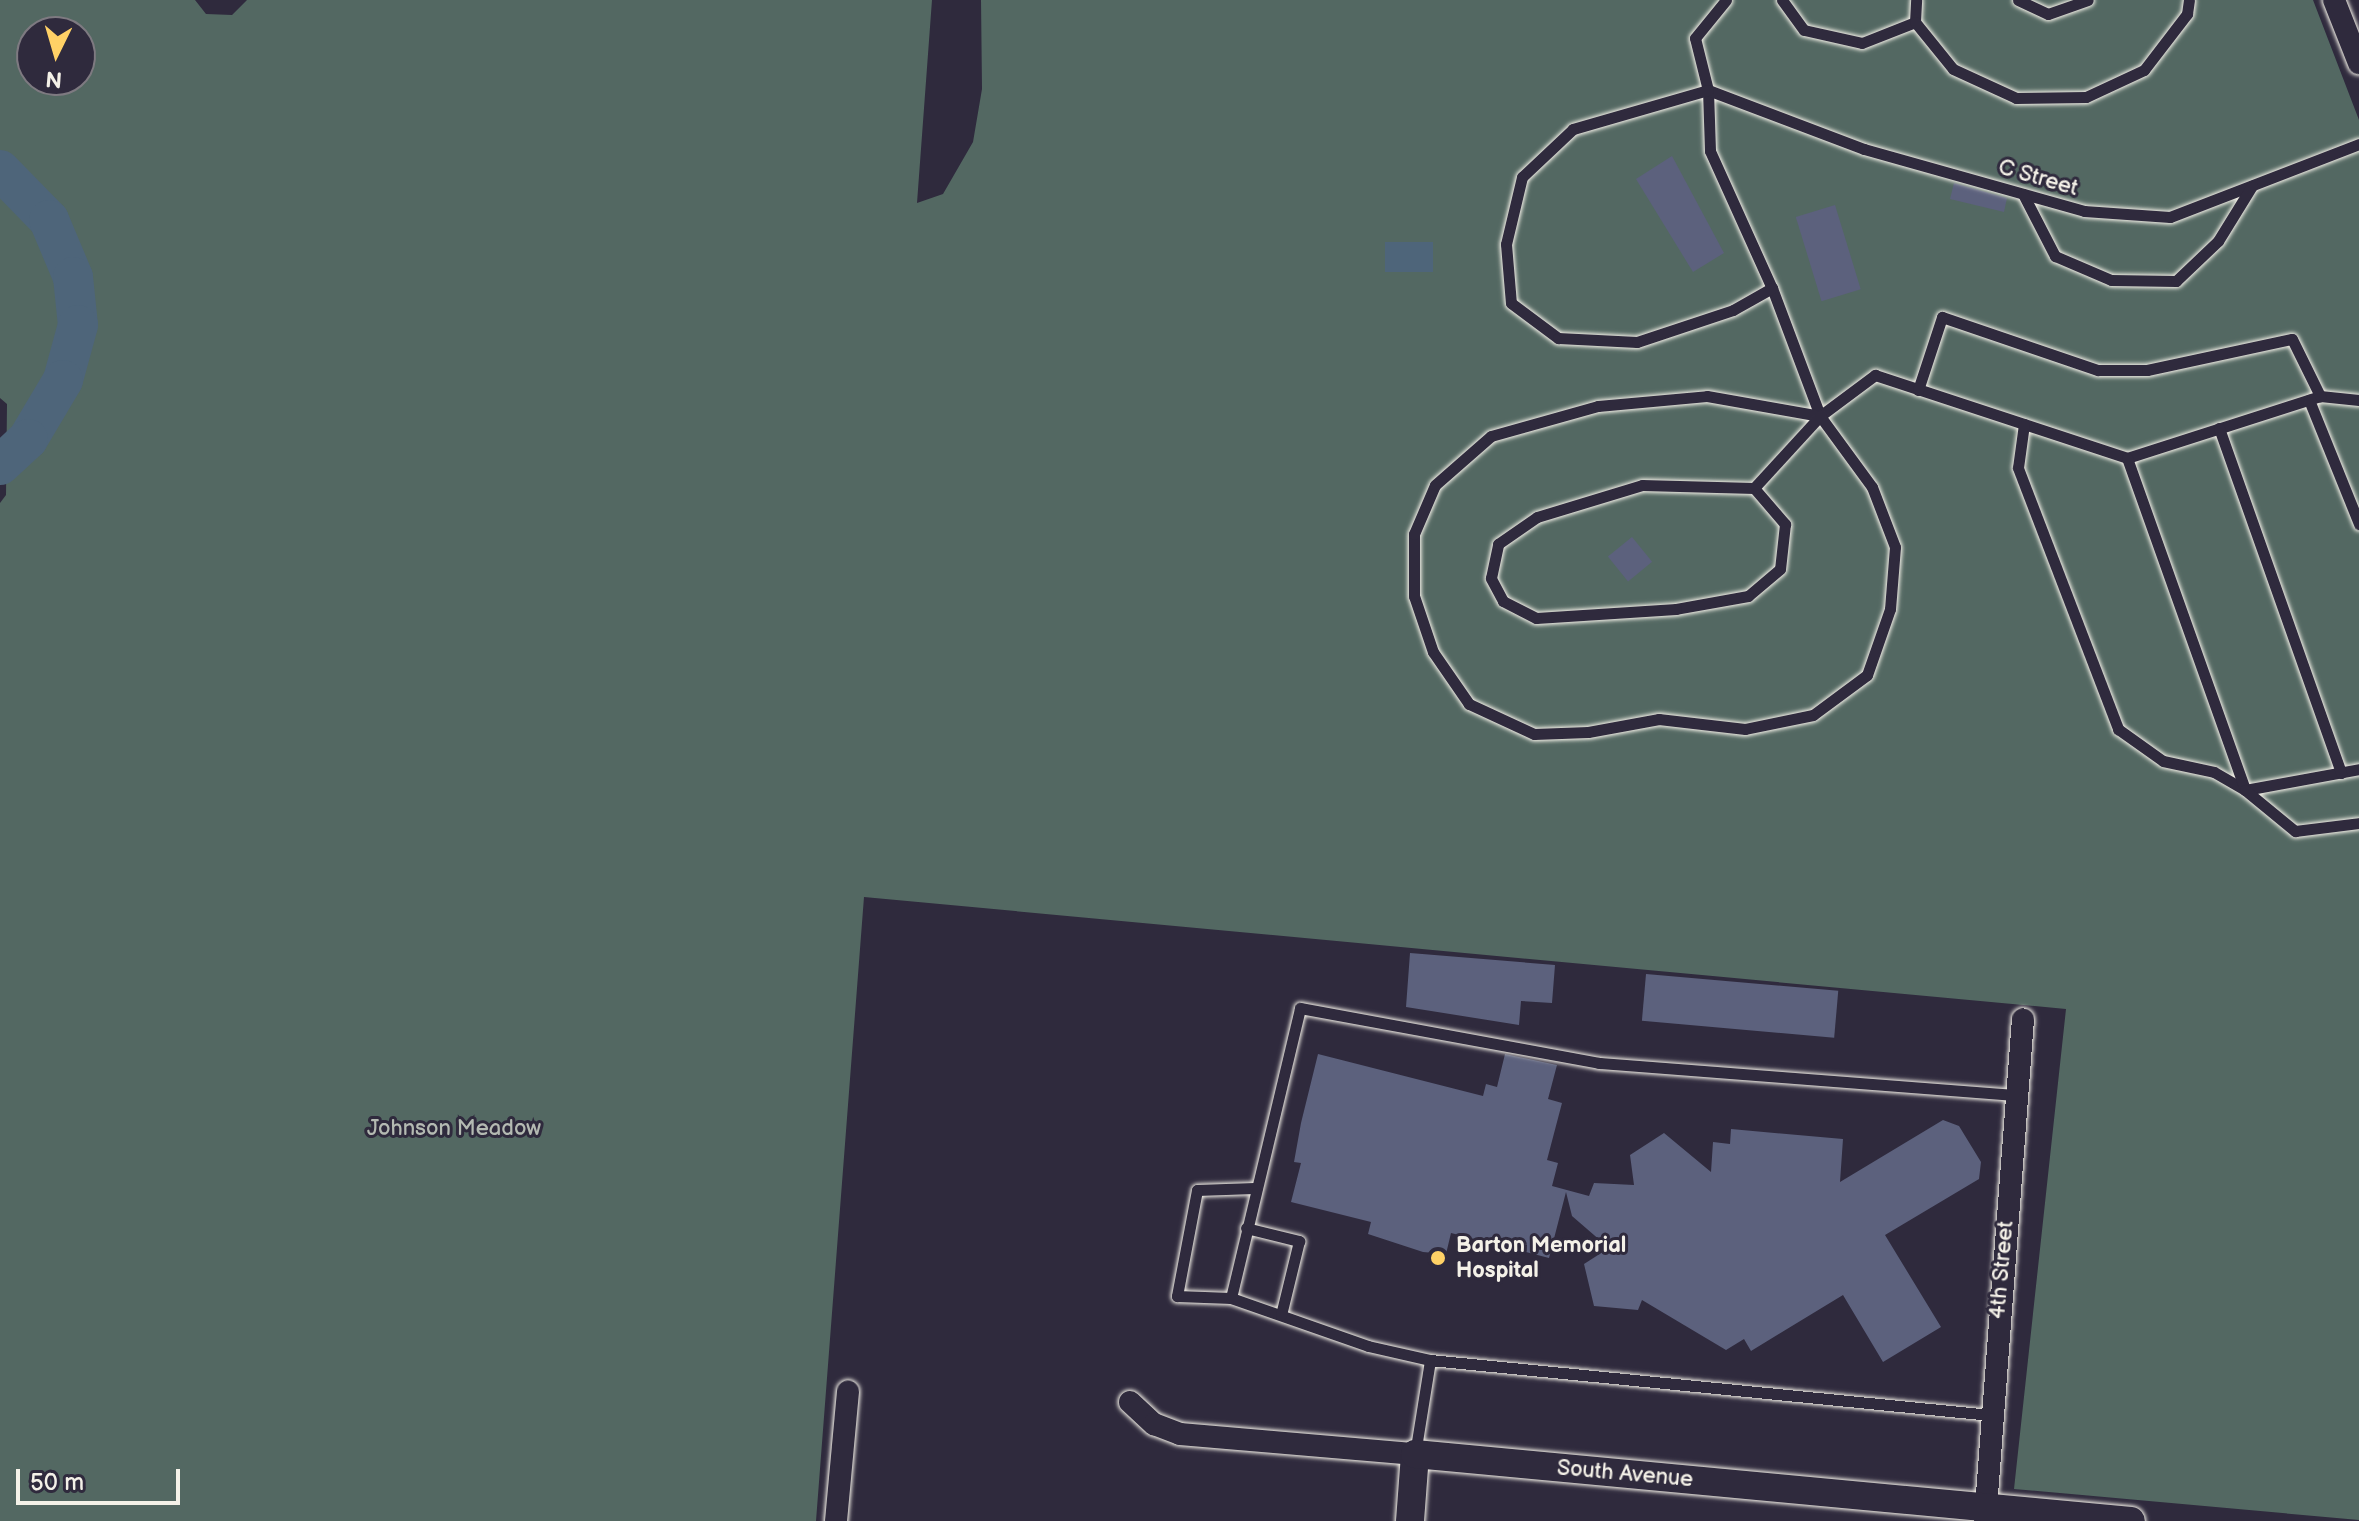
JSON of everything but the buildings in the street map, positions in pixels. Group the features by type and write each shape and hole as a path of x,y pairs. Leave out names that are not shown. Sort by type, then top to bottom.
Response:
{"street":[{"path":"2334,0 2359,63"},
{"name":"4th Street","path":"1986,1515 1991,1415 2023,1019"},
{"path":"836,1521 848,1392"},
{"name":"South Avenue","path":"1130,1402 1154,1424 1180,1434 1415,1454 1986,1515 2131,1521"},
{"path":"1410,1521 1415,1454"}],"lane":[{"path":"1726,0 1695,38 1708,90 1710,151 1772,288 1820,416 1872,487 1895,547 1890,609 1867,675 1813,715 1745,729 1659,719 1588,732 1534,734 1469,704 1433,652 1414,596 1414,534 1435,485 1491,436 1598,406 1707,396 1820,416"},
{"path":"1782,0 1804,30 1862,43 1915,22"},
{"path":"1916,0 1915,22 1953,69 2016,98 2086,97 2144,70 2187,14 2189,0"},
{"path":"2018,0 2048,14 2088,0"},
{"path":"1708,90 1573,129 1522,177 1506,244 1511,303 1558,338 1637,342 1733,310 1772,288"},
{"name":"C Street","path":"1708,90 1864,149 2084,211 2170,217 2359,144"},
{"path":"2023,194 2055,256 2111,280 2176,281 2218,241 2252,186"},
{"path":"1918,390 1942,317 2098,370 2147,370 2292,339 2359,524"},
{"path":"1754,488 1785,524 1780,569 1748,596 1676,609 1536,618 1503,601 1491,578 1498,544 1537,517 1642,485 1754,488 1820,416 1875,375 2127,458 2314,398 2359,400"},
{"path":"2024,424 2018,468 2118,729 2163,761 2214,772 2245,790 2295,831 2359,823"},
{"path":"2219,428 2341,773"},
{"path":"2127,458 2245,790"},
{"path":"2245,790 2359,769"},
{"path":"1231,1298 1254,1188 1300,1008 1599,1063 2016,1095"},
{"path":"1254,1188 1197,1190 1177,1296 1231,1298 1430,1360 1991,1415"},
{"path":"1246,1228 1299,1241 1281,1315"},
{"path":"1415,1454 1430,1360"}],"green space":[{"name":"Johnson Meadow","path":"0,0 195,0 206,14 232,15 247,0 932,0 917,203 943,194 973,142 982,89 981,0 2313,0 2359,120 2359,1520 2014,1489 2066,1009 864,897 816,1521 0,1521 0,503 6,495 7,404 0,398"}],"water":[{"path":"1385,242 1433,242 1433,272 1385,272"}],"waterway":[{"path":"0,170 49,220 73,277 78,325 63,380 28,439 0,465"}],"place":[{"name":"Barton Memorial Hospital","path":"1438,1258"}]}
